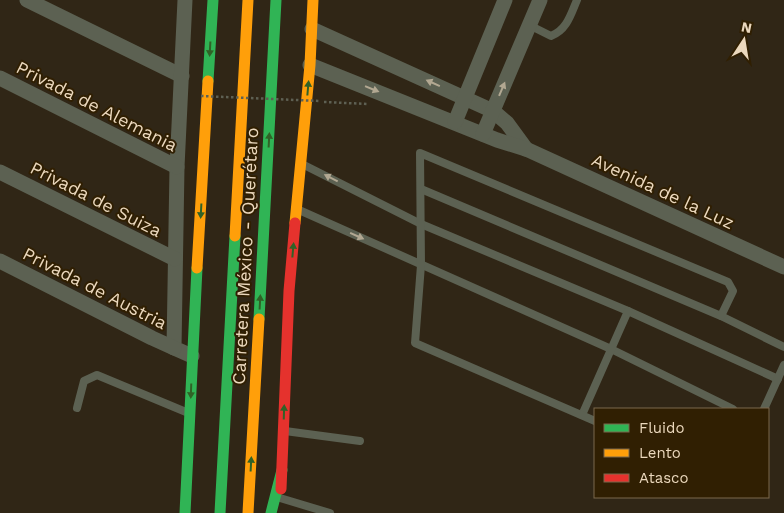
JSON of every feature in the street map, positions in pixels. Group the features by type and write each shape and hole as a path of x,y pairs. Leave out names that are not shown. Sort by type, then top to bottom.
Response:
{"main road":[{"path":"185,513 192,356 213,0"},
{"name":"Carretera México - Querétaro","path":"220,513 248,0"},
{"name":"Carretera México - Querétaro","path":"248,513 276,0"},
{"path":"280,513 289,291 310,65 313,0"},
{"path":"271,513 282,470"}],"street":[{"path":"27,0 182,76"},
{"path":"174,348 175,260 185,0"},
{"path":"455,122 506,0"},
{"path":"476,131 493,111 540,0"},
{"name":"Avenida de la Luz","path":"312,29 493,111 507,123 526,148"},
{"name":"Avenida de la Luz","path":"310,65 476,131 526,148 784,267"},
{"name":"Privada de Alemania","path":"0,78 178,167"},
{"name":"Privada de Suiza","path":"0,172 175,260"},
{"name":"Privada de Austria","path":"0,261 152,338 192,356"}],"lane":[{"path":"529,25 552,36 560,32 566,24 577,0"},
{"path":"594,421 415,343 421,265 420,153 728,282 733,291 722,316"},
{"path":"301,164 421,224 628,311 778,379"},
{"path":"421,189 722,316 784,347"},
{"path":"297,209 611,349 731,408"},
{"path":"582,415 628,311"},
{"path":"764,408 784,365"},
{"path":"77,408 84,381 97,376 190,414"},
{"path":"283,431 360,441"},
{"path":"280,498 330,513"}],"path":[{"path":"201,96 367,105"}],"traffic: fast":[{"path":"208,81 213,0"},
{"path":"259,319 276,0"},
{"path":"220,513 235,236"},
{"path":"185,513 197,268"},
{"path":"271,513 282,470"}],"traffic: slow":[{"path":"235,236 248,0"},
{"path":"295,223 310,65 313,0"},
{"path":"197,268 208,81"},
{"path":"248,513 259,319"}],"traffic: jam":[{"path":"281,489 289,291 295,223"}]}
